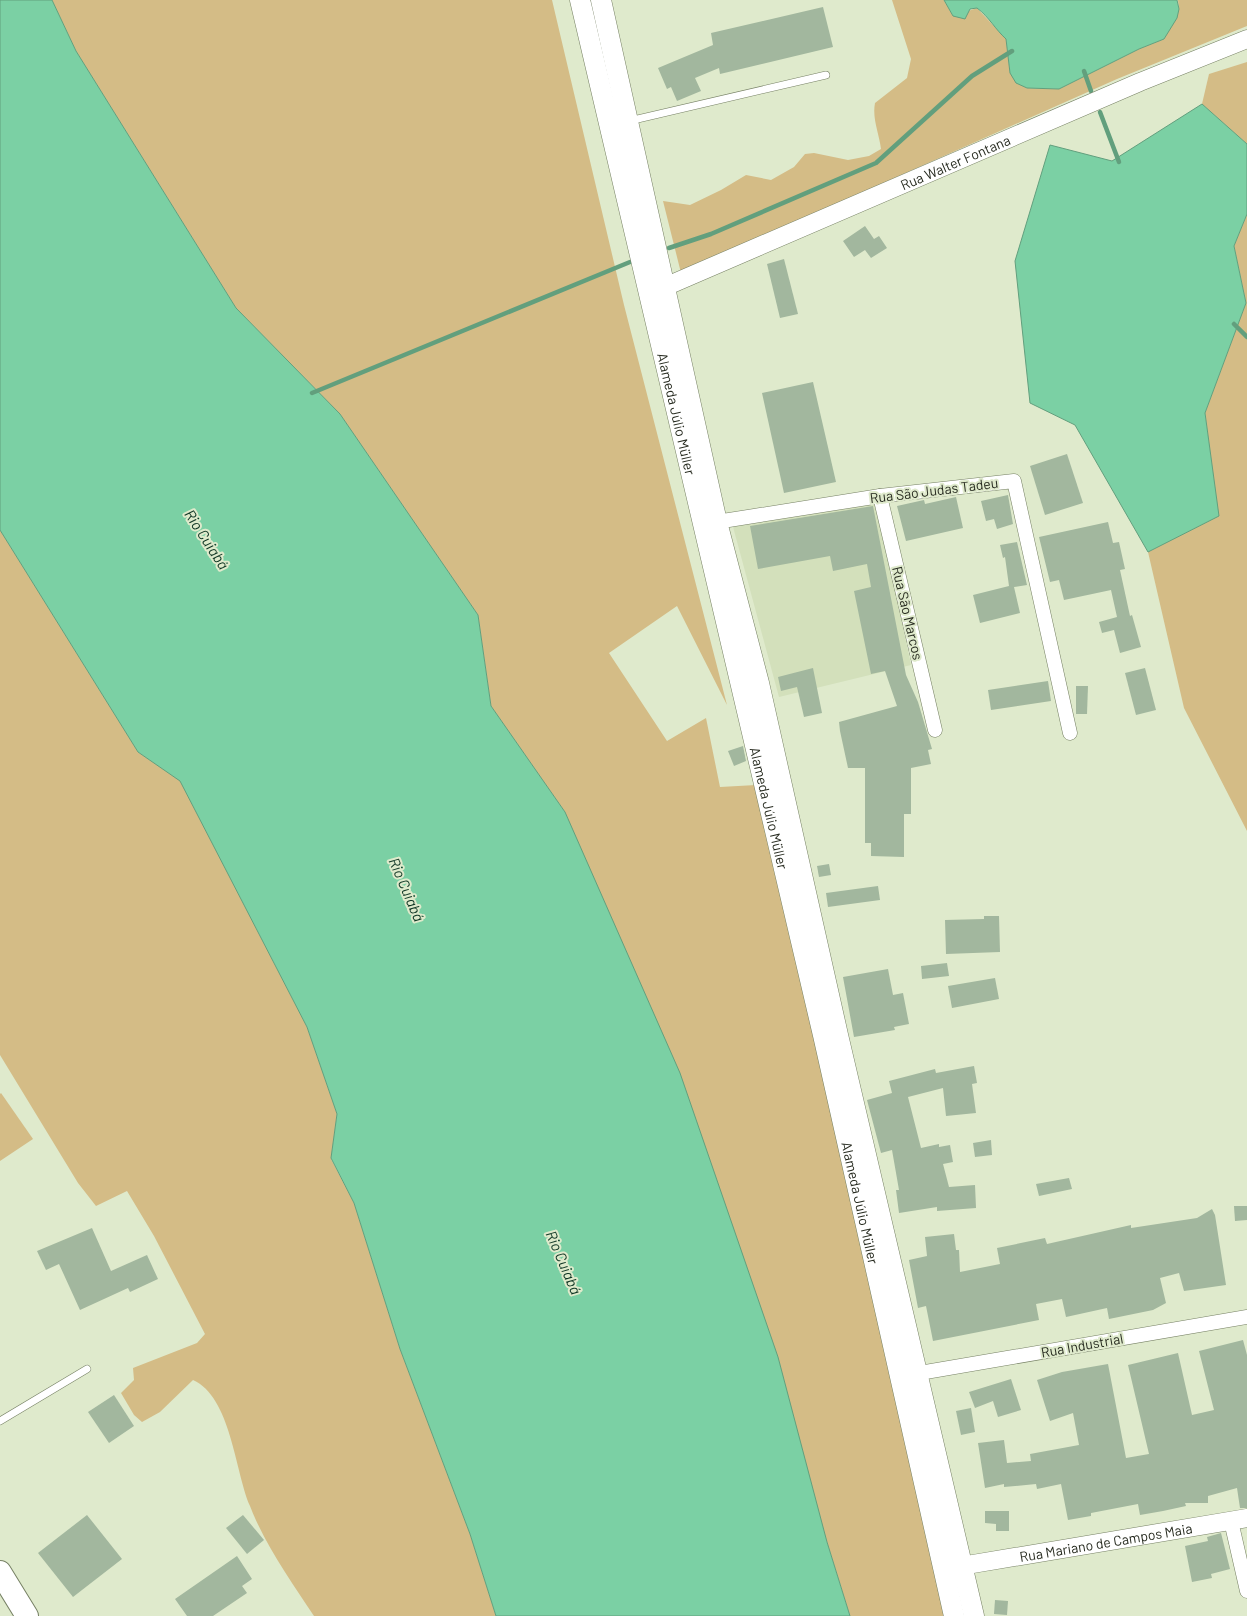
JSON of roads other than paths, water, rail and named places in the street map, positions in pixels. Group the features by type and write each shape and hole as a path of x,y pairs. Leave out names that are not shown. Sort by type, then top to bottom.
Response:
{"main road":[{"name":"Alameda Júlio Müller","path":"580,0 618,124 710,523 759,682 908,1375 954,1616"},
{"name":"Alameda Júlio Müller","path":"601,0 618,124"},
{"name":"Alameda Júlio Müller","path":"908,1375 964,1565 974,1616"},
{"path":"0,1572 27,1616"}],"street":[{"name":"Rua Walter Fontana","path":"656,291 1130,86 1247,39"},
{"name":"Rua São Judas Tadeu","path":"710,523 880,496 1014,481 1070,733"},
{"name":"Rua São Marcos","path":"880,496 936,730"},
{"name":"Rua Industrial","path":"908,1375 1247,1317"},
{"name":"Rua Mariano de Campos Maia","path":"944,1568 1239,1520"},
{"path":"1239,1520 1247,1591"}],"lane":[{"path":"618,124 826,75"},
{"path":"0,1421 87,1368"}],"water":[{"name":"Rio Cuiabá","path":"0,0 52,0 76,51 236,308 340,414 478,615 491,706 565,812 680,1073 778,1357 827,1542 850,1616 496,1616 470,1534 400,1349 354,1203 331,1158 337,1114 307,1027 180,781 138,752 0,530"},
{"path":"944,0 1177,0 1179,9 1177,18 1164,39 1139,49 1059,89 1027,88 1016,83 1010,73 1006,39 985,15 977,8 970,9 965,19 953,16"},
{"path":"1202,104 1247,144 1247,214 1234,246 1246,303 1205,413 1219,516 1148,552 1075,425 1030,403 1015,261 1050,145 1112,161"}],"waterway":[{"path":"669,248 711,234 876,163 972,76 1012,51"},
{"path":"1084,71 1091,91"},
{"path":"1100,112 1119,162"},
{"path":"312,393 630,262"},
{"path":"1234,324 1247,337"}]}
